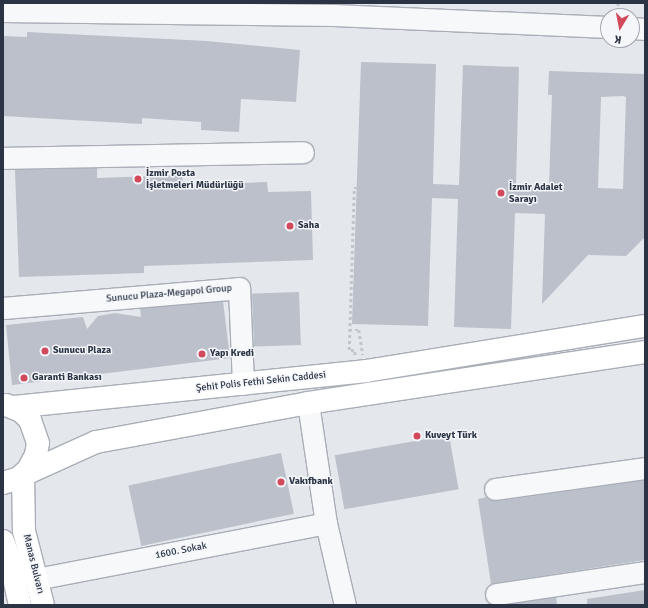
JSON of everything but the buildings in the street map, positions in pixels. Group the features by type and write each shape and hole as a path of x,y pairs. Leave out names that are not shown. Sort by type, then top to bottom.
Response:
{"main road":[{"path":"333,375 645,326"},
{"path":"3,483 96,442 332,399 645,352"},
{"name":"Şehit Polis Fethi Sekin Caddesi","path":"6,403 243,384 333,375 332,399"},
{"path":"6,403 30,420 38,443 32,464 23,475"},
{"name":"Manas Bulvarı","path":"23,475 24,531 42,605"},
{"path":"3,541 10,560 20,605"}],"street":[{"path":"3,11 272,8 600,27"},
{"path":"3,158 303,152"},
{"name":"Sunucu Plaza-Megapol Group","path":"3,308 239,288 243,384"},
{"path":"308,403 326,523 345,605"},
{"path":"495,489 645,468"},
{"name":"1600. Sokak","path":"36,579 326,523"},
{"path":"496,594 645,572"}],"path":[{"path":"357,188 354,188 349,350 354,351 362,371"},
{"path":"349,330 358,330 362,371"}],"place":[{"name":"İzmir Posta İşletmeleri Müdürlüğü","path":"138,179"},
{"name":"İzmir Adalet Sarayı","path":"501,193"},
{"name":"Saha","path":"290,226"},
{"name":"Sunucu Plaza","path":"45,351"},
{"name":"Yapı Kredi","path":"202,354"},
{"name":"Garanti Bankası","path":"24,378"},
{"name":"Kuveyt Türk","path":"417,436"},
{"name":"Vakıfbank","path":"281,482"}]}
